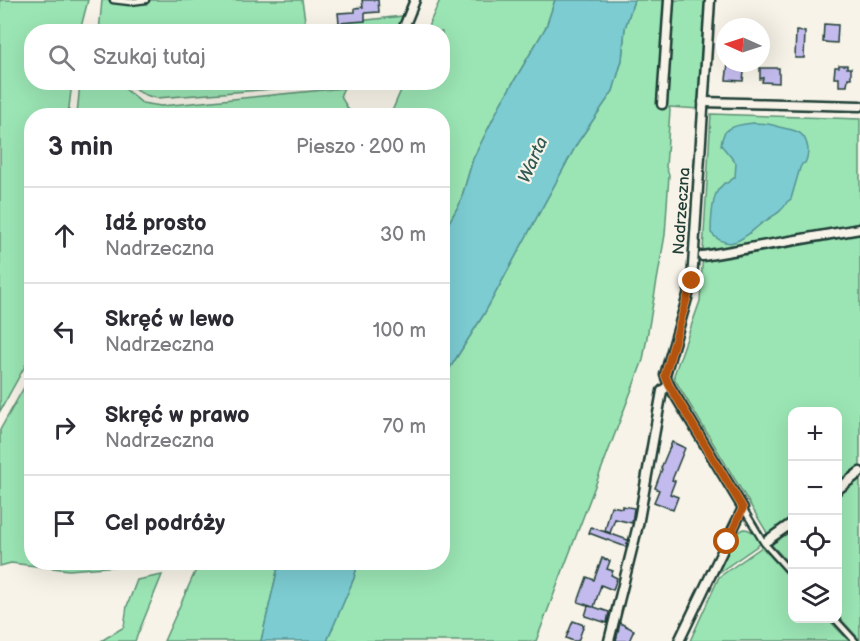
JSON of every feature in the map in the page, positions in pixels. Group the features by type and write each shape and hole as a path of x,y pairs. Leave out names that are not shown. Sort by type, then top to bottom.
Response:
{"street":[{"path":"405,24 415,0"},
{"path":"662,104 669,0"},
{"name":"Nadrzeczna","path":"669,385 665,375 692,281 710,0"},
{"path":"704,102 860,106"},
{"path":"703,256 860,229"},
{"path":"609,641 638,525 662,391 669,385 743,508 679,641"},
{"path":"842,485 860,472"},
{"path":"768,540 788,526"}],"lane":[{"path":"113,0 130,2 146,0"},
{"path":"743,508 764,543 788,570"},
{"path":"839,623 855,641"}],"green space":[{"path":"0,0 88,0 82,24 24,24 24,90 71,90 69,108 24,108 24,368 0,411"},
{"path":"102,0 302,0 306,24 100,24"},
{"path":"440,0 555,0 546,27 501,103 473,159 460,203 450,221 450,108 393,108 401,90 450,90 450,24 429,24"},
{"path":"634,0 664,0 659,106 666,0 705,0 699,109 669,107 666,167 669,175 665,235 643,360 536,641 327,641 356,570 450,570 450,368 484,314 578,142 613,91 622,60 625,28"},
{"path":"403,16 400,24 332,24"},
{"path":"79,90 126,90 142,103 161,106 343,90 341,94 348,108 78,108"},
{"path":"136,90 261,90 157,98"},
{"path":"711,114 860,119 860,640 842,620 842,407 788,407 788,563 770,543 769,536 675,380 674,375 700,301"},
{"path":"24,387 24,565 11,563 0,566 0,430"},
{"path":"744,529 752,532 760,544 718,573 736,535"},
{"path":"762,547 788,576 788,623 832,623 849,641 690,641 719,577"},
{"path":"196,570 277,570 261,641 164,641"},
{"path":"162,575 135,641 101,641 124,627 127,606 137,580"}],"water":[{"name":"Warta","path":"555,0 634,0 625,28 622,60 613,91 578,142 484,314 450,368 450,221 460,203 473,159 501,103 546,27"},
{"path":"754,123 770,124 798,132 807,142 807,157 800,168 791,199 782,209 738,241 725,242 711,233 712,211 716,194 724,183 735,177 736,163 721,145 722,138 726,131 733,127"},
{"path":"277,570 356,570 327,641 261,641"}],"building":[{"path":"362,0 378,0 379,12 365,13 365,21 339,23 338,13 355,12 355,8 363,7"},
{"path":"824,24 838,25 837,43 823,42"},
{"path":"796,31 805,32 804,58 795,58"},
{"path":"847,65 847,68 851,68 851,78 848,78 847,86 839,86 839,78 834,78 835,67"},
{"path":"770,68 779,68 779,83 762,82 763,78 760,79 760,72 770,72"},
{"path":"727,72 744,72 743,81 726,80"},
{"path":"672,442 685,448 672,480 675,481 670,494 678,497 673,510 654,502 659,490 655,488 661,468"},
{"path":"611,506 634,508 632,523 615,519 610,533 605,531"},
{"path":"591,527 628,540 626,547 589,533"},
{"path":"602,558 610,561 607,569 613,571 611,575 617,578 613,590 601,585 594,607 609,612 607,623 585,616 588,606 593,607 578,602 587,577 594,580"},
{"path":"573,621 584,625 578,641 566,638"},
{"path":"620,623 634,630 629,641 616,641"}],"route":[{"path":"692,281 665,375 743,508 727,542"}]}
